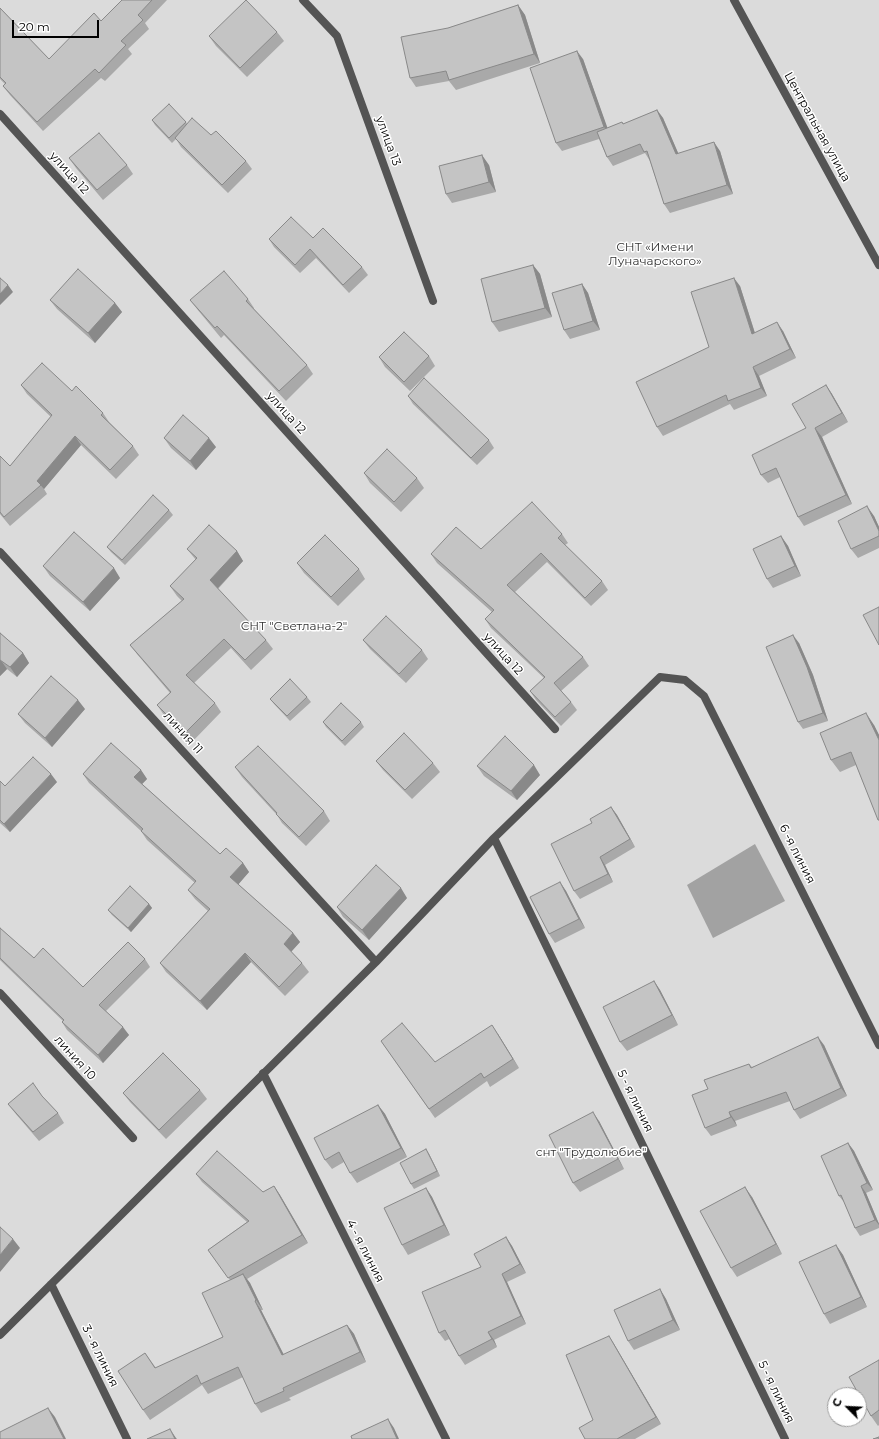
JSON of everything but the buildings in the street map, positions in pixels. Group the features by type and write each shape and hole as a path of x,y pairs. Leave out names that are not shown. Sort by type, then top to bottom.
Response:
{"street":[{"name":"улица 13","path":"303,0 337,36 433,300"},
{"name":"Центральная улица","path":"734,0 879,265"},
{"name":"улица 12","path":"0,114 555,729"},
{"name":"линия 11","path":"0,552 376,962"},
{"name":"6 -я линия","path":"494,838 660,677 685,680 704,696 879,1045"},
{"path":"0,1335 164,1174 263,1073 376,962 494,838"},
{"name":"5 - я линия","path":"494,838 785,1439"},
{"name":"линия 10","path":"0,993 133,1138"},
{"name":"4 - я линия","path":"263,1073 446,1439"},
{"name":"3 - я линия","path":"51,1284 127,1439"}],"green space":[{"path":"0,0 879,0 879,1439 0,1439"}],"shaded area":[{"path":"755,844 785,901 713,938 687,885"}],"park label":[{"name":"СНТ «Имени Луначарского»","path":"655,254"},
{"name":"СНТ \"Светлана-2\"","path":"294,626"},
{"name":"снт \"Трудолюбие\"","path":"591,1152"}]}
